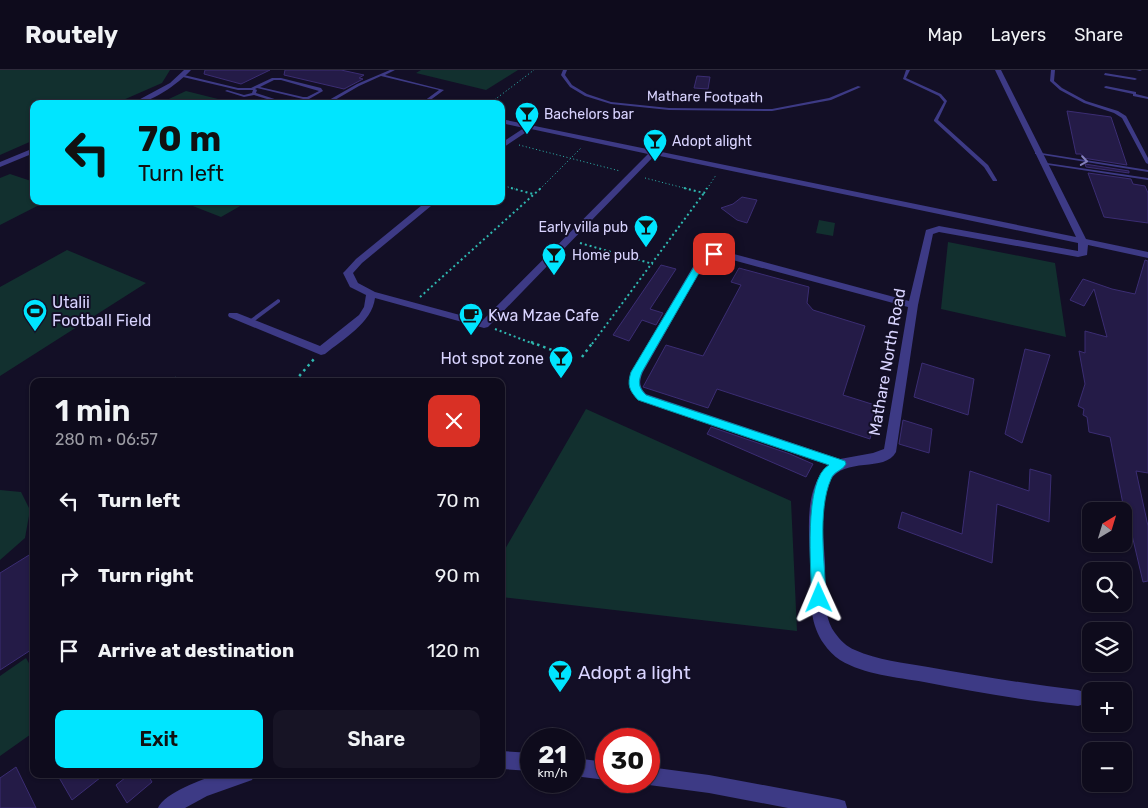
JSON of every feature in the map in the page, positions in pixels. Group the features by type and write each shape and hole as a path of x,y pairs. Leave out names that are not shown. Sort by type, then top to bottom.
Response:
{"street":[{"path":"998,70 1037,153 1083,242"},
{"path":"141,100 183,75"},
{"path":"505,122 652,154 1148,255"},
{"path":"505,144 530,127"},
{"path":"0,165 30,152"},
{"path":"429,205 359,261 348,273 354,285 370,294 484,325 652,154"},
{"name":"Mathare North Road","path":"840,464 881,457 890,452 913,305 929,232 939,229 1078,254 1084,253 1083,242"},
{"path":"840,464 642,398 634,389 633,382 636,372 699,265 707,256 714,254 730,256 913,305"},
{"path":"233,315 322,351 363,317 369,308 370,294"},
{"path":"840,464 830,470 824,481 817,505 819,598 822,625 827,636 835,646 847,655 880,666 1019,692 1078,698"},
{"path":"505,760 520,761"},
{"path":"660,777 710,784 838,808"},
{"path":"167,808 203,788 234,778"}],"lane":[{"path":"333,100 393,70"},
{"name":"Mathare Footpath","path":"565,70 563,75 571,86 586,95 611,103 669,109 772,110 830,99 859,87"},
{"path":"908,70 904,78 944,99 946,102 936,120 986,166 995,180"},
{"path":"1053,70 1052,81 1061,89 1085,102 1116,112 1124,117 1148,163"},
{"path":"1104,72 1135,79"},
{"path":"183,75 236,91 252,89 273,79 281,79 320,89 320,91 308,98 303,98 258,87"},
{"path":"380,75 442,90 428,100"},
{"path":"1106,87 1148,98"},
{"path":"252,89 256,91 254,94"},
{"path":"236,91 236,96 248,96 262,100"},
{"path":"248,96 254,94 274,100"},
{"path":"1037,153 1148,171"},
{"path":"1042,163 1148,179"},
{"path":"250,322 278,301"}],"path":[{"path":"494,100 534,70"},
{"path":"505,145 572,158 704,193"},
{"path":"412,305 572,158"},
{"path":"582,357 653,264 722,167"},
{"path":"505,186 534,194"},
{"path":"569,240 653,264"},
{"path":"484,325 557,352"},
{"path":"298,378 322,351"}],"green space":[{"path":"0,70 170,70 162,83 123,100 30,100 30,142 0,155"},
{"path":"421,70 518,70 486,90 416,73"},
{"path":"186,91 222,100 167,100"},
{"path":"10,174 30,181 30,205 39,205 0,225 0,178"},
{"path":"190,205 242,205 221,217"},
{"path":"819,220 835,223 833,236 816,233"},
{"path":"948,242 1055,263 1066,337 941,309"},
{"name":"Utalii Football Field","path":"67,250 146,283 0,376 0,287"},
{"path":"586,409 791,501 797,631 505,597 505,549"},
{"path":"0,490 21,492 30,510 25,538 0,560"},
{"path":"26,658 30,665 30,735 0,756 0,676"}],"building":[{"path":"205,70 270,70 241,84 204,74"},
{"path":"285,70 341,70 364,75 359,78 363,79 344,89 284,75"},
{"path":"697,76 710,77 708,89 694,88"},
{"path":"1067,111 1111,117 1127,165 1083,158 1081,154 1076,154"},
{"path":"1085,164 1129,171 1129,173 1086,167"},
{"path":"1088,173 1131,179 1133,184 1145,186 1148,193 1148,223 1104,217"},
{"path":"742,197 757,200 747,223 737,220 721,208 733,204"},
{"path":"1145,260 1148,261 1148,473 1136,471 1148,526 1148,581 1143,582 1132,535 1132,502 1123,502 1110,437 1089,432 1087,417 1083,415 1084,409 1078,406 1085,384 1079,351 1085,353 1085,331 1107,337 1094,289 1084,306 1070,300 1083,279 1112,289 1135,294"},
{"path":"661,265 676,269 650,309 663,313 656,325 642,320 629,341 613,335"},
{"path":"739,268 809,287 807,303 813,310 865,326 843,395 878,406 870,439 717,389 708,408 643,387 666,345 703,356 741,285 731,282"},
{"path":"1025,349 1050,355 1022,443 1005,434"},
{"path":"922,363 974,379 968,415 914,397"},
{"path":"903,420 932,429 929,453 899,444"},
{"path":"711,427 790,454 813,464 806,477 707,434"},
{"path":"1030,469 1051,475 1049,522 997,504 992,563 898,528 902,512 962,534 970,471 1029,491"},
{"path":"30,554 30,651 0,670 0,573"},
{"path":"16,767 36,808 0,808 0,778"},
{"path":"59,778 100,778 72,800"},
{"path":"125,778 150,778 152,782 127,803 116,785"}],"place":[{"name":"Bachelors bar","path":"527,135"},
{"name":"Adopt alight","path":"655,162"},
{"name":"Early villa pub","path":"646,248"},
{"name":"Home pub","path":"554,276"},
{"name":"Utalii Football Field","path":"35,332"},
{"name":"Kwa Mzae Cafe","path":"471,336"},
{"name":"Hot spot zone","path":"561,379"},
{"name":"Adopt a light","path":"560,693"}],"route":[{"path":"714,254 707,256 699,265 636,372 633,382 634,389 642,398 713,420 795,450 840,464 830,470 824,481 817,505 819,598"}]}
